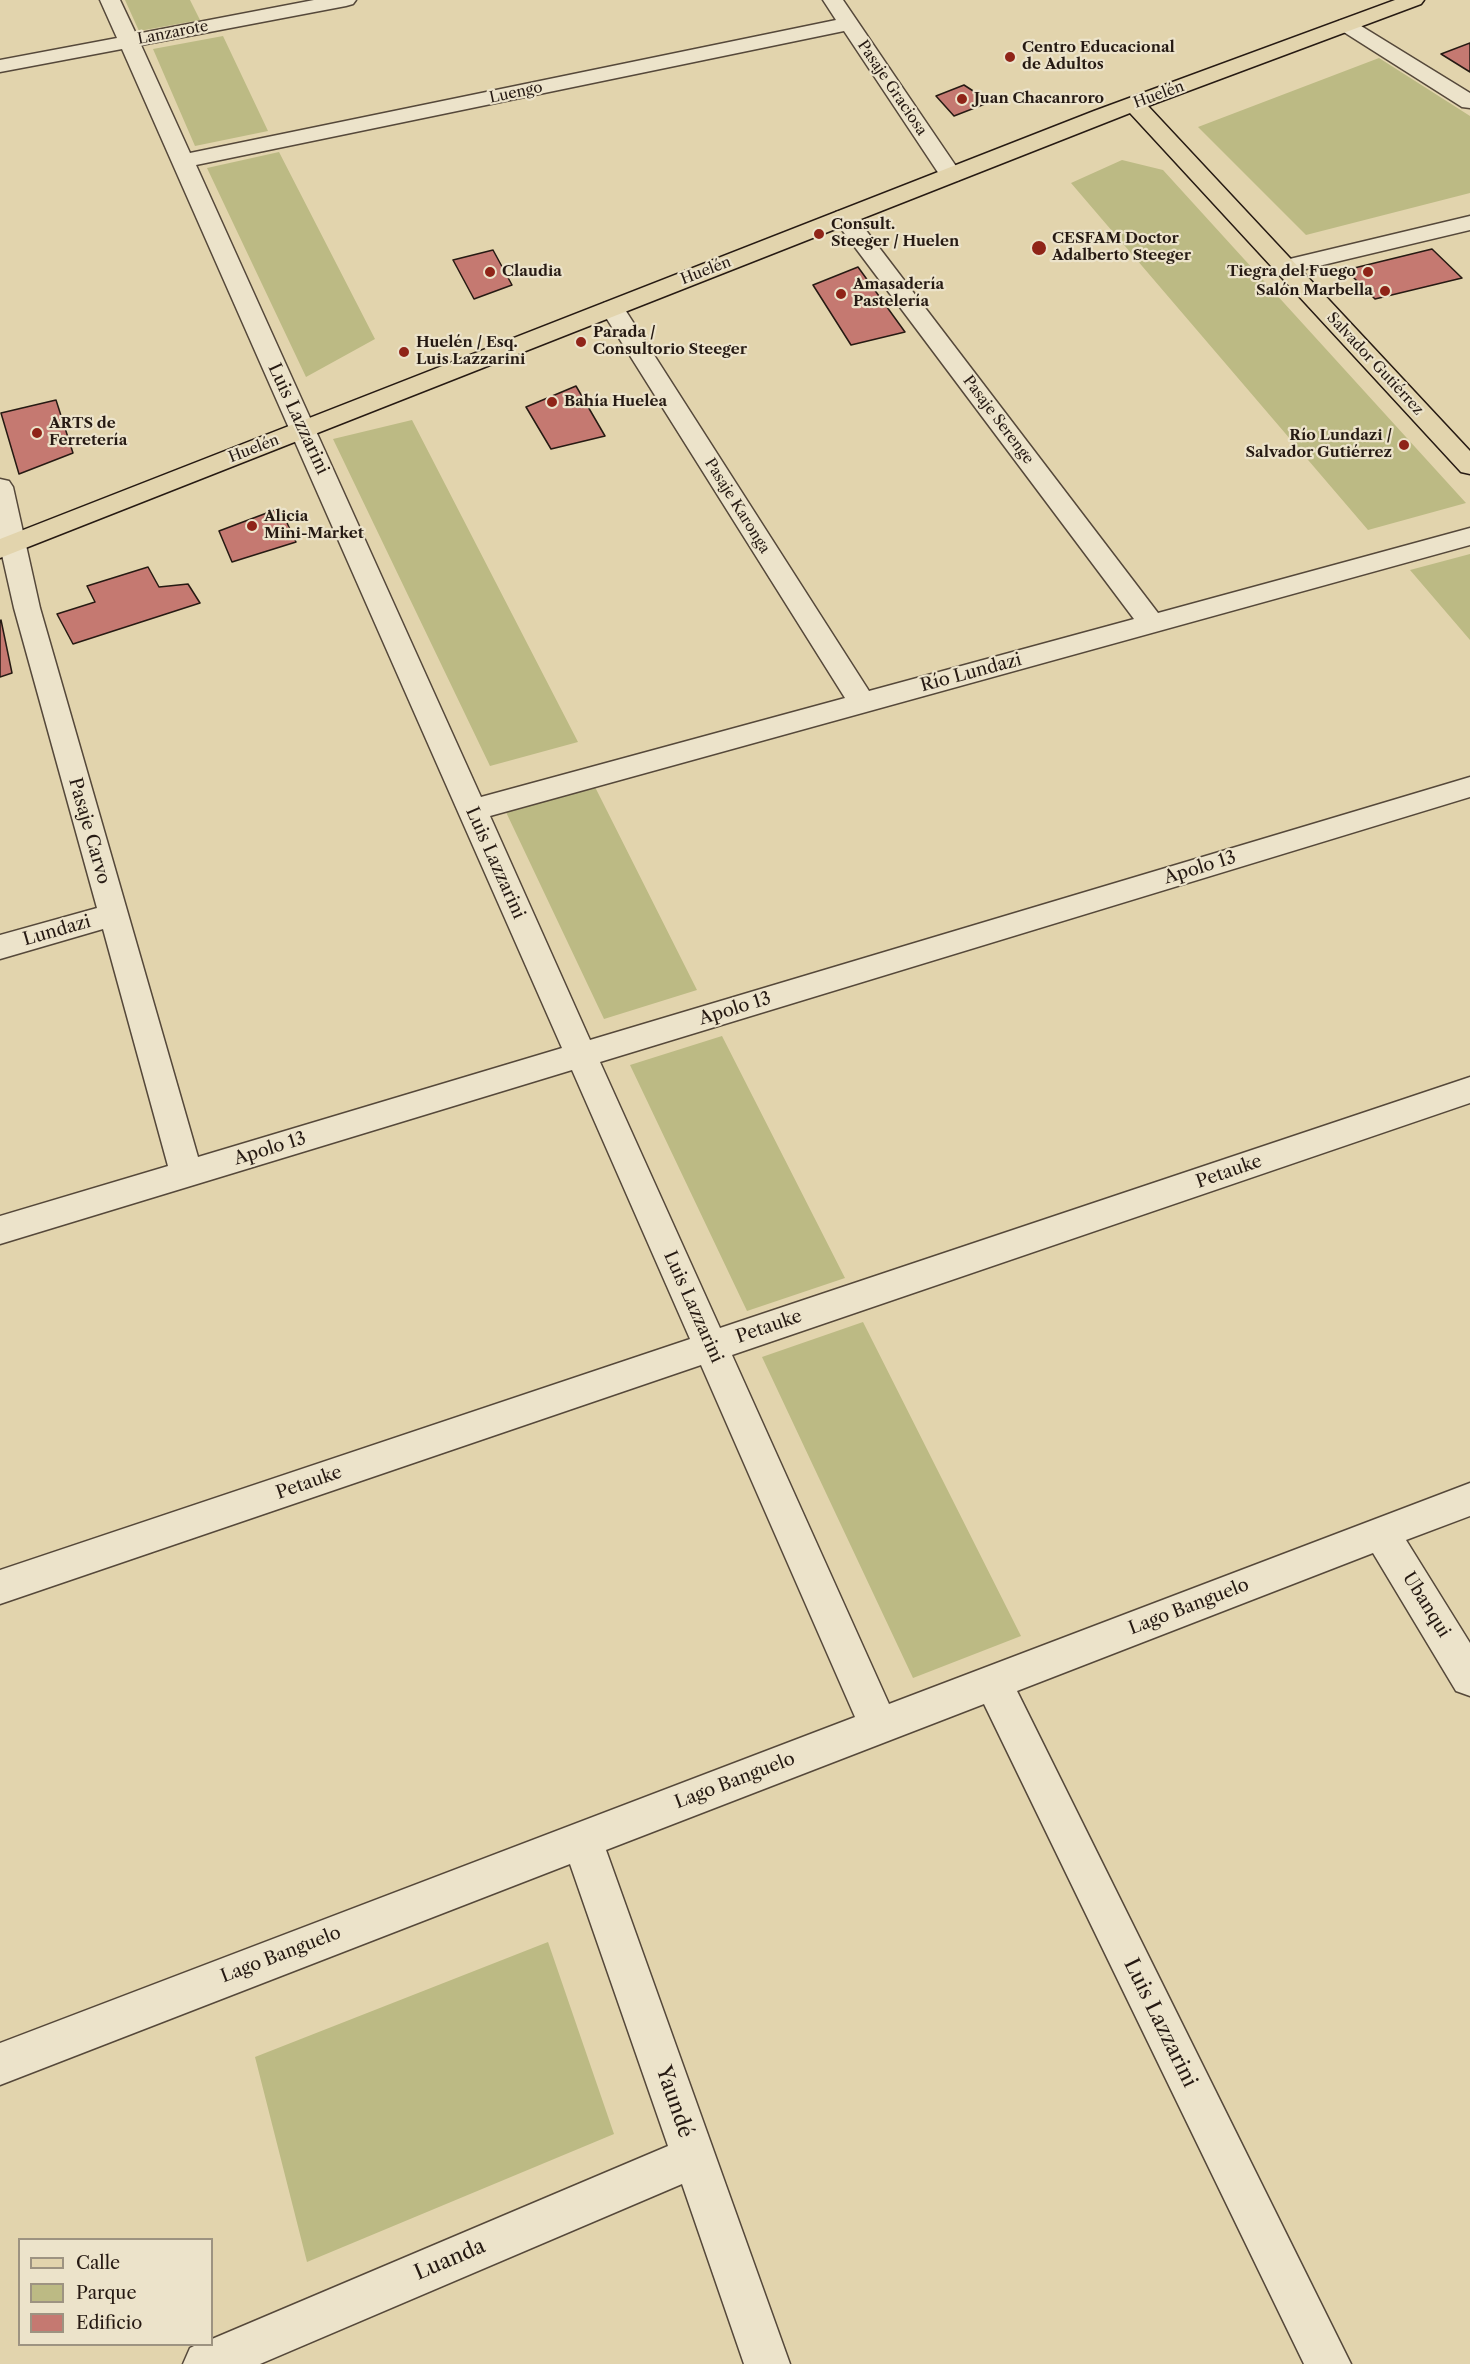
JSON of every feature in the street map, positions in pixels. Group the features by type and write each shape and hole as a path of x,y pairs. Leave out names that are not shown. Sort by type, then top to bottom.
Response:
{"main road":[{"name":"Huelén","path":"7,547 951,175 1414,0"},
{"name":"Salvador Gutiérrez","path":"1134,104 1470,466"}],"street":[{"name":"Luis Lazzarini","path":"110,0 304,430 879,1726"},
{"name":"Lanzarote","path":"0,66 346,0"},
{"name":"Pasaje Graciosa","path":"833,0 951,175"},
{"name":"Luengo","path":"183,161 849,24"},
{"path":"1347,25 1470,102"},
{"name":"Pasaje Serenge","path":"844,217 1152,624"},
{"path":"1285,267 1470,223"},
{"name":"Pasaje Karonga","path":"612,308 862,704"},
{"name":"Pasaje Carvo","path":"0,487 7,547 27,608 187,1174"},
{"name":"Río Lundazi","path":"472,810 1470,536"},
{"name":"Apolo 13","path":"0,1230 1470,787"},
{"name":"Lundazi","path":"0,947 113,915"},
{"name":"Petauke","path":"0,1587 1470,1090"},
{"name":"Lago Banguelo","path":"0,2064 1470,1499"},
{"name":"Ubanqui","path":"1381,1533 1470,1678"},
{"name":"Luis Lazzarini","path":"993,1682 1328,2364"},
{"name":"Yaundé","path":"582,1840 767,2364"},
{"name":"Luanda","path":"206,2364 694,2157"}],"green space":[{"path":"125,0 190,0 200,20 139,31"},
{"path":"223,36 268,131 195,146 153,49"},
{"path":"1379,58 1470,116 1470,193 1306,235 1198,127"},
{"path":"279,152 375,339 306,377 207,168"},
{"path":"1122,160 1163,170 1466,503 1368,530 1071,183"},
{"path":"412,420 578,742 490,766 333,439"},
{"path":"1470,554 1470,640 1410,570"},
{"path":"594,785 697,990 604,1019 505,810"},
{"path":"722,1036 845,1278 747,1311 630,1065"},
{"path":"863,1322 1021,1636 913,1678 762,1357"},
{"path":"548,1942 614,2134 307,2262 255,2057"}],"building":[{"path":"1470,43 1470,72 1441,54"},
{"name":"Juan Chacanroro","path":"964,85 990,102 954,116 936,96"},
{"path":"1432,249 1462,278 1375,299 1346,270"},
{"path":"493,250 512,285 474,299 453,260"},
{"path":"858,267 905,332 851,345 813,285"},
{"path":"576,386 605,436 551,449 526,407"},
{"name":"ARTS de Ferretería","path":"56,400 73,453 19,474 1,413"},
{"path":"280,508 296,542 232,562 219,531"},
{"path":"148,567 159,587 188,584 200,603 73,644 57,614 95,602 87,586"},
{"path":"0,621 12,673 0,677"}],"place":[{"name":"Centro Educacional de Adultos","path":"1010,57"},
{"name":"Juan Chacanroro","path":"962,99"},
{"name":"Consult. Steeger / Huelen","path":"819,234"},
{"name":"CESFAM Doctor Adalberto Steeger","path":"1039,248"},
{"name":"Claudia","path":"490,272"},
{"name":"Tiegra del Fuego","path":"1368,272"},
{"name":"Salón Marbella","path":"1385,291"},
{"name":"Amasadería Pastelería","path":"841,294"},
{"name":"Parada / Consultorio Steeger","path":"581,342"},
{"name":"Huelén / Esq. Luis Lazzarini","path":"404,352"},
{"name":"Bahía Huelea","path":"552,402"},
{"name":"ARTS de Ferretería","path":"37,433"},
{"name":"Río Lundazi / Salvador Gutiérrez","path":"1404,445"},
{"name":"Alicia Mini-Market","path":"252,526"}]}
